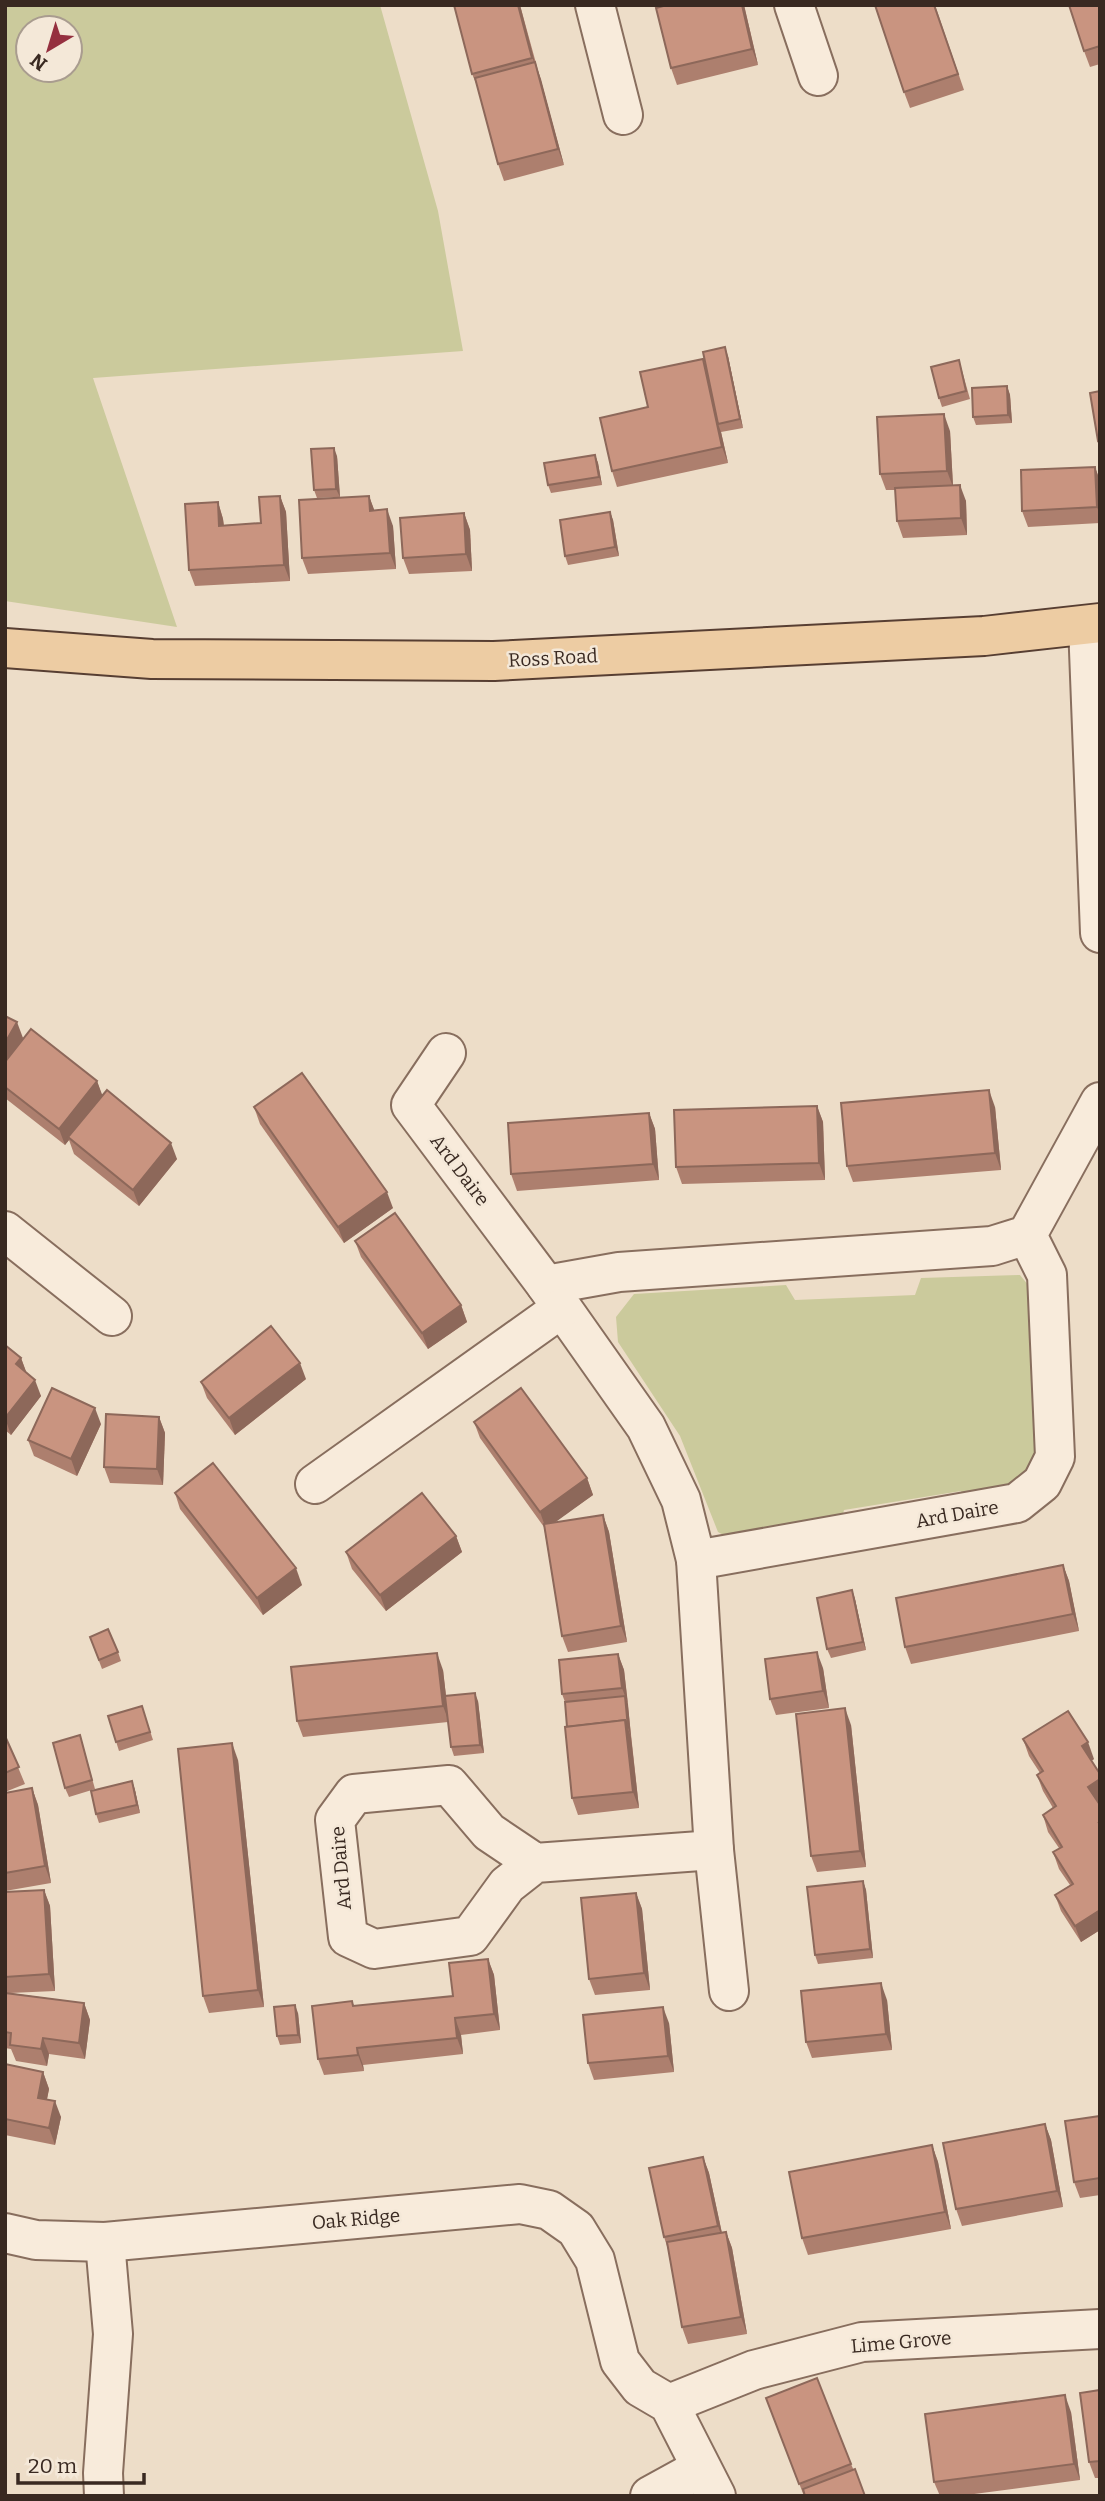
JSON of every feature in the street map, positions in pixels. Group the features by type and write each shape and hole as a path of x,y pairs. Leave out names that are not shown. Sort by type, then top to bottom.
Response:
{"main road":[{"name":"Ross Road","path":"5,648 152,659 494,661 984,636 1094,624"}],"street":[{"path":"596,5 623,116"},
{"path":"794,5 818,76"},
{"path":"1094,624 1100,933"},
{"name":"Ard Daire","path":"446,1053 411,1105 554,1296 646,1427 681,1500 696,1560 714,1850 729,1992"},
{"path":"315,1484 554,1296 619,1272 992,1246 1027,1235 1100,1102"},
{"path":"5,1231 112,1316"},
{"name":"Ard Daire","path":"696,1560 1017,1503 1042,1483 1055,1457 1047,1275 1027,1235"},
{"name":"Ard Daire","path":"449,1785 489,1832 535,1863 507,1885 470,1936 374,1949 348,1937 335,1820 354,1794 449,1785"},
{"path":"535,1863 714,1850"},
{"name":"Oak Ridge","path":"5,2233 36,2240 105,2242 520,2204 550,2210 576,2229 595,2260 620,2361 640,2388 669,2404"},
{"path":"104,2496 103,2473 113,2334 105,2242"},
{"name":"Lime Grove","path":"669,2404 754,2371 862,2342 1100,2329"},
{"path":"650,2496 709,2482 669,2404"}],"green space":[{"path":"5,5 380,5 438,211 463,351 93,378 177,627 5,601"},
{"path":"1020,1275 1037,1296 1039,1463 1022,1487 967,1502 961,1491 844,1510 840,1526 736,1542 718,1532 680,1436 618,1342 616,1317 634,1294 786,1285 795,1300 915,1295 921,1278"}],"building":[{"path":"454,5 518,5 532,58 472,74"},
{"path":"667,5 742,5 752,49 671,68 656,8"},
{"path":"875,5 934,5 958,74 904,92"},
{"path":"1069,5 1100,5 1100,46 1084,51"},
{"path":"535,62 558,149 498,164 475,78"},
{"path":"725,347 740,419 718,424 703,352"},
{"path":"703,359 722,447 612,471 600,418 648,407 640,372"},
{"path":"959,360 966,391 939,398 931,367"},
{"path":"1007,386 1008,415 973,417 972,388"},
{"path":"1100,391 1100,440 1098,441 1090,393"},
{"path":"944,414 947,471 880,474 877,417"},
{"path":"334,448 336,489 314,490 311,449"},
{"path":"595,455 599,477 548,485 544,463"},
{"path":"1095,467 1097,507 1022,511 1021,470"},
{"path":"960,485 961,518 897,521 895,488"},
{"path":"280,496 284,565 189,570 185,504 218,502 219,526 261,523 259,497"},
{"path":"369,496 370,511 387,509 390,553 302,558 299,500"},
{"path":"610,512 615,547 565,556 560,520"},
{"path":"464,513 466,554 403,558 400,518"},
{"path":"5,1016 17,1022 5,1043"},
{"path":"31,1029 97,1081 59,1129 5,1087 5,1062"},
{"path":"302,1073 387,1192 338,1227 254,1107"},
{"path":"107,1090 171,1143 133,1190 68,1137"},
{"path":"989,1090 995,1153 847,1166 841,1103"},
{"path":"817,1106 819,1163 676,1167 674,1110"},
{"path":"649,1113 653,1164 511,1174 508,1123"},
{"path":"395,1213 461,1305 422,1333 355,1241"},
{"path":"271,1326 300,1363 229,1418 201,1382"},
{"path":"5,1345 21,1358 16,1364 35,1380 5,1418"},
{"path":"52,1388 95,1408 71,1459 28,1440"},
{"path":"521,1388 587,1478 540,1512 474,1422"},
{"path":"106,1414 159,1417 157,1469 104,1467"},
{"path":"213,1463 296,1568 257,1598 175,1493"},
{"path":"422,1493 456,1536 380,1595 346,1552"},
{"path":"603,1515 621,1626 562,1636 544,1524"},
{"path":"1063,1565 1073,1614 905,1647 896,1598"},
{"path":"852,1590 863,1642 827,1649 817,1598"},
{"path":"108,1629 118,1652 99,1660 90,1637"},
{"path":"817,1652 823,1691 770,1699 765,1659"},
{"path":"437,1653 443,1706 297,1721 291,1667"},
{"path":"618,1654 622,1688 562,1694 559,1660"},
{"path":"475,1693 480,1745 451,1747 445,1696"},
{"path":"625,1696 628,1728 625,1720 567,1727 565,1702"},
{"path":"142,1706 150,1732 116,1742 108,1716"},
{"path":"845,1708 860,1851 811,1856 796,1714"},
{"path":"1068,1711 1088,1742 1082,1746 1100,1774 1100,1779 1088,1787 1100,1805 1100,1910 1075,1926 1055,1895 1073,1884 1053,1852 1062,1847 1043,1815 1056,1806 1037,1775 1043,1771 1023,1739"},
{"path":"625,1720 633,1792 572,1798 565,1727"},
{"path":"80,1735 92,1780 65,1788 53,1743"},
{"path":"5,1736 19,1767 5,1773"},
{"path":"232,1743 258,1990 203,1996 178,1749"},
{"path":"132,1781 137,1805 96,1814 91,1791"},
{"path":"32,1788 45,1866 5,1873 5,1793"},
{"path":"863,1881 870,1949 815,1955 807,1887"},
{"path":"44,1890 49,1974 5,1977 5,1892"},
{"path":"636,1893 644,1973 589,1979 581,1898"},
{"path":"488,1959 494,2014 455,2018 457,2038 357,2048 358,2055 318,2059 312,2006 352,2001 353,2006 453,1996 449,1963"},
{"path":"881,1983 886,2034 806,2042 801,1991"},
{"path":"5,1993 84,2003 79,2043 43,2038 41,2049 10,2045 11,2033 5,2032"},
{"path":"295,2005 298,2035 277,2036 274,2007"},
{"path":"663,2007 668,2056 588,2063 583,2015"},
{"path":"5,2064 43,2072 38,2098 55,2101 49,2128 5,2119"},
{"path":"1100,2116 1100,2178 1074,2182 1065,2121"},
{"path":"1045,2124 1057,2191 956,2209 943,2143"},
{"path":"932,2145 945,2212 802,2238 789,2172"},
{"path":"703,2157 718,2226 664,2237 649,2168"},
{"path":"726,2232 741,2317 682,2327 667,2242"},
{"path":"817,2378 851,2464 799,2484 766,2398"},
{"path":"1100,2390 1100,2461 1089,2462 1080,2393"},
{"path":"1065,2395 1074,2464 934,2482 925,2414"},
{"path":"855,2469 865,2496 805,2496 803,2489"}]}
